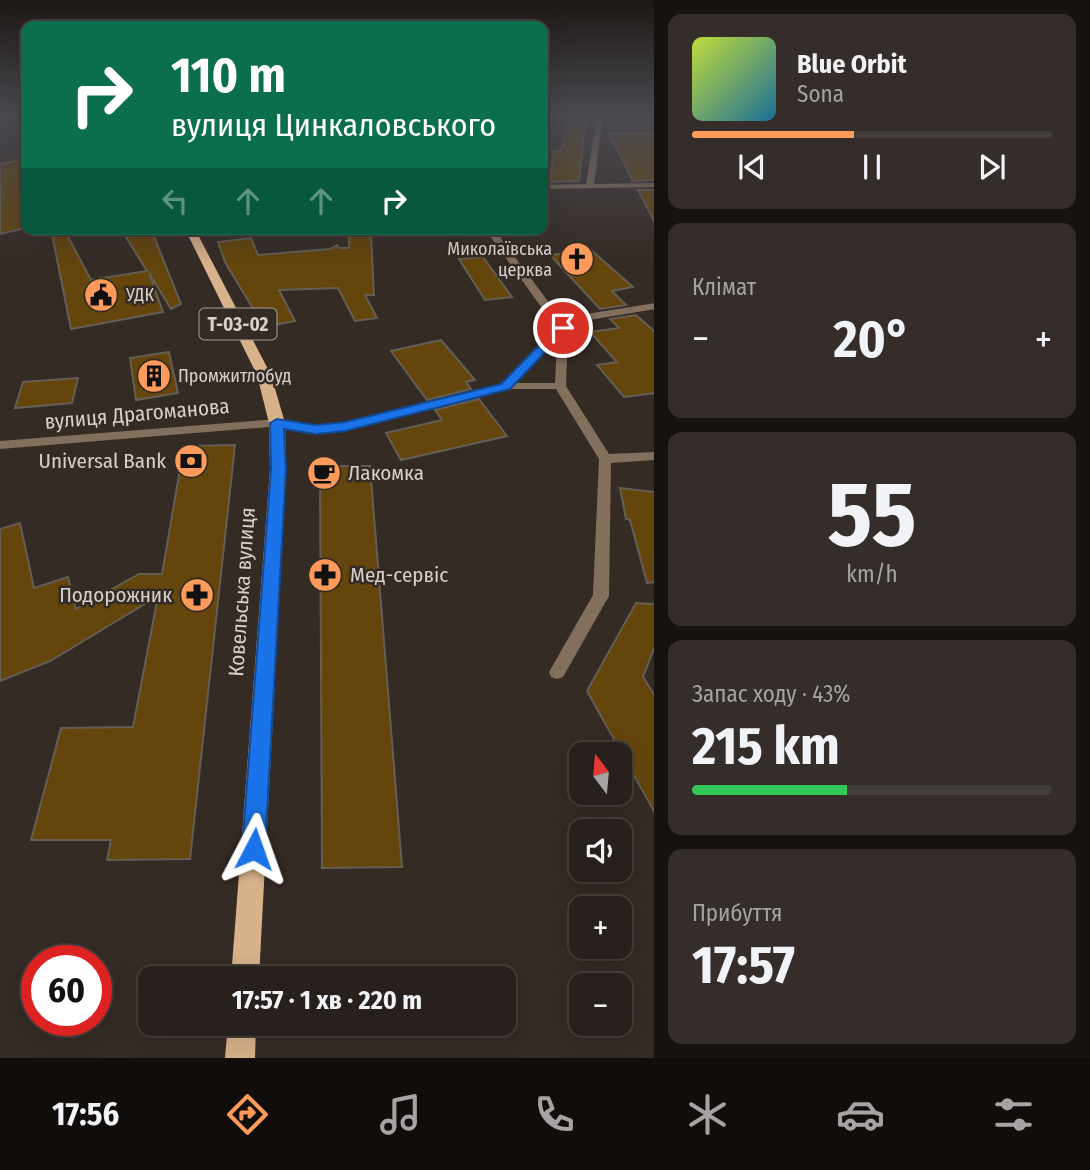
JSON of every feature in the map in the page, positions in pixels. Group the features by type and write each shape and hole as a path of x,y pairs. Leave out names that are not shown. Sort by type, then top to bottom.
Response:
{"main road":[{"name":"Ковельська вулиця","path":"193,235 264,375 277,423 278,469 246,966"},
{"path":"240,1058 241,1036"}],"street":[{"path":"590,186 593,164"},
{"path":"548,187 654,185"},
{"path":"493,235 563,328 560,386 605,459 601,596 557,672"},
{"path":"505,386 563,328 586,317 654,306"},
{"name":"вулиця Драгоманова","path":"0,445 277,423 316,430 345,427 505,386 560,386"},
{"path":"605,459 654,456"}],"building":[{"path":"0,164 21,164 21,229 0,234"},
{"path":"552,164 581,164 579,181 550,182"},
{"path":"625,164 654,164 654,180 633,181"},
{"path":"638,190 654,190 654,221"},
{"path":"52,235 67,235 91,280 147,271 125,235 153,235 181,304 171,309 149,273 163,312 71,329"},
{"path":"349,235 371,235 374,295 365,295 377,318 355,321 338,288 279,290 295,321 264,327 225,262 218,242 251,238 258,255 330,249 337,245 339,248 349,248"},
{"path":"591,250 633,287 612,291 626,305 600,309 550,255"},
{"path":"483,257 512,297 485,300 459,259"},
{"path":"636,315 654,331 654,393 624,397 597,365 617,362 590,332 619,328 610,319"},
{"path":"441,340 475,380 466,382 471,389 427,400 391,351"},
{"name":"Промжитлобуд","path":"169,352 178,393 136,400 130,358"},
{"path":"78,378 72,403 15,408 23,382"},
{"path":"479,399 507,436 401,460 386,433 442,420 435,410"},
{"path":"235,445 190,859 107,860 111,840 31,840 61,728 133,727 158,596 50,661 0,681 0,529 20,523 34,588 68,577 76,609 139,574 162,574 184,446"},
{"path":"320,466 370,466 402,867 322,868"},
{"path":"620,488 654,492 654,582 647,583 630,520 626,519"},
{"path":"636,603 654,604 654,649 643,677 654,694 654,811 632,772 632,742 615,742 587,691"}],"place":[{"name":"Миколаївська церква","path":"577,259"},
{"name":"УДК","path":"101,295"},
{"name":"Промжитлобуд","path":"154,376"},
{"name":"Universal Bank","path":"191,461"},
{"name":"Лакомка","path":"324,473"},
{"name":"Мед-сервіс","path":"325,575"},
{"name":"Подорожник","path":"197,595"}],"route":[{"path":"254,849 278,469 277,423 316,430 345,427 385,419 505,386 563,328"}]}
